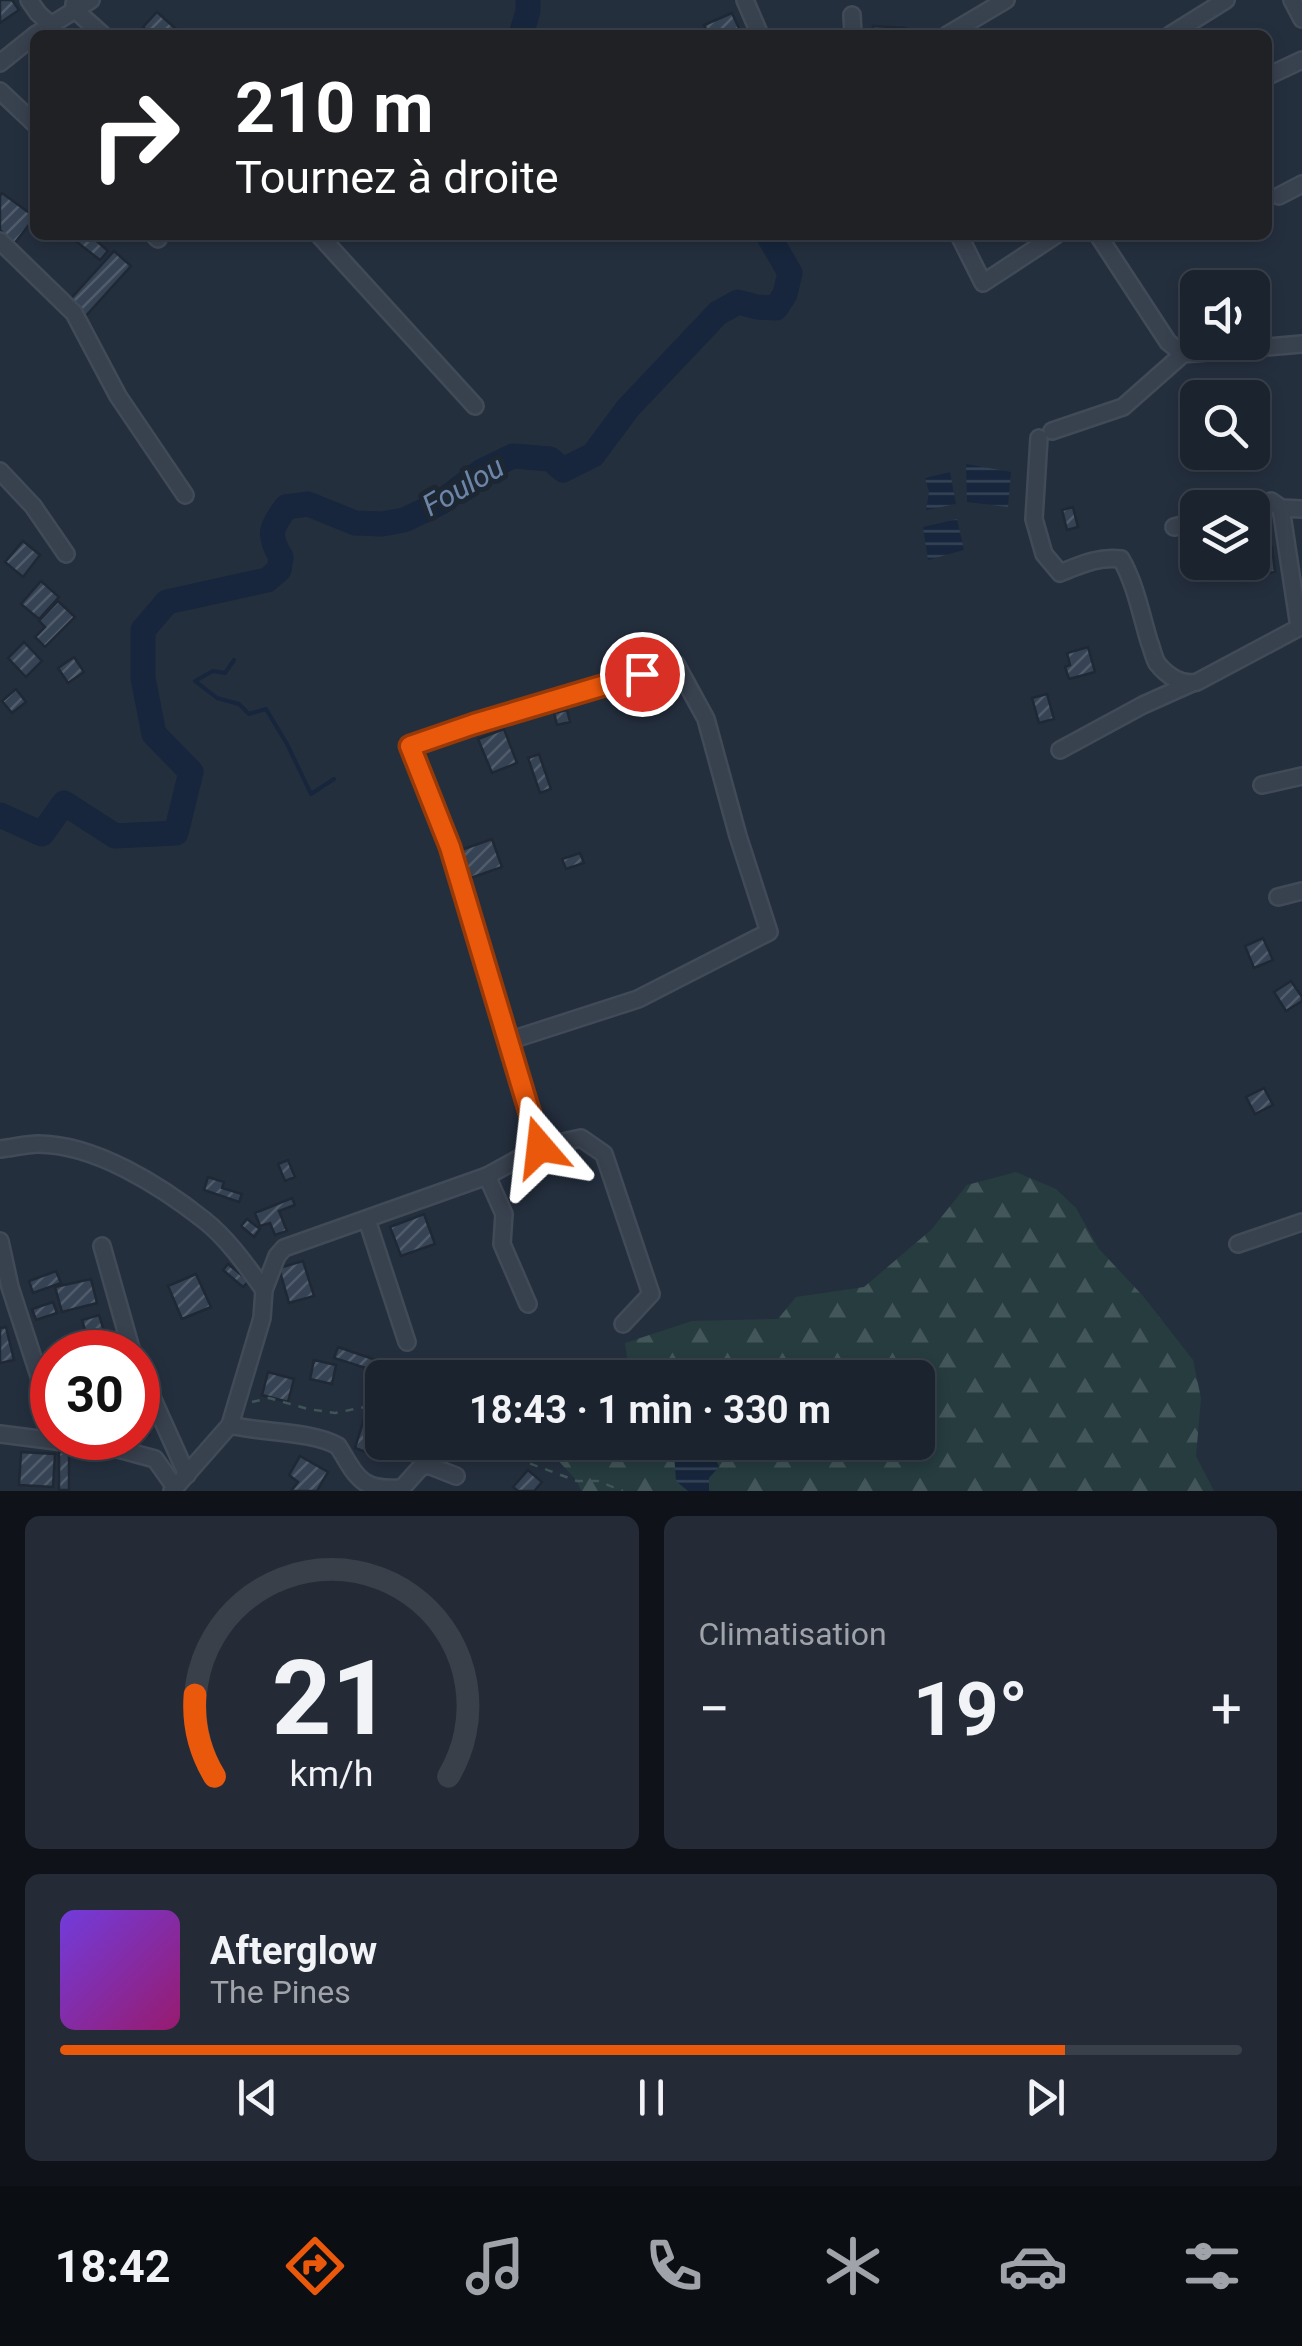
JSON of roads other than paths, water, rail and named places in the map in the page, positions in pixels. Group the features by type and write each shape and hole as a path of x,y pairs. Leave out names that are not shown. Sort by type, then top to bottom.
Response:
{"street":[{"path":"29,0 50,24"},
{"path":"42,30 74,5 91,0"},
{"path":"745,0 758,30"},
{"path":"955,30 1006,0"},
{"path":"1178,30 1226,0"},
{"path":"1292,0 1302,19"},
{"path":"74,5 99,30"},
{"path":"852,15 852,30"},
{"path":"974,17 981,30"},
{"path":"0,63 30,39"},
{"path":"1272,74 1302,60"},
{"path":"0,91 30,119"},
{"path":"1279,196 1302,184"},
{"path":"324,240 475,406"},
{"path":"962,240 983,283 1048,240"},
{"path":"1101,240 1168,342 1180,351"},
{"path":"0,241 74,313 118,396 185,495"},
{"path":"1270,347 1302,344"},
{"path":"1180,357 1123,407 1046,435 1034,519 1044,554 1060,573 1090,561 1120,559 1158,664 1174,678 1190,684"},
{"path":"0,471 33,506 66,554"},
{"path":"1270,501 1281,508 1302,509"},
{"path":"1060,750 1300,627 1281,508"},
{"path":"1174,527 1180,526"},
{"path":"508,1040 638,999 770,932 738,836 706,719 676,664 410,746 450,847 540,1147"},
{"path":"1262,786 1302,776"},
{"path":"1278,896 1302,891"},
{"path":"177,1484 230,1426 262,1318 264,1290 284,1248 487,1176 540,1147 582,1138 604,1154 651,1294 623,1324"},
{"path":"0,1149 38,1144 62,1147 93,1154 144,1180 206,1221 238,1254 264,1290"},
{"path":"487,1176 504,1214 502,1244 528,1304"},
{"path":"366,1220 406,1342"},
{"path":"1238,1244 1302,1222"},
{"path":"0,1241 30,1348"},
{"path":"102,1246 126,1330"},
{"path":"230,1426 331,1442 338,1446 363,1486 372,1490 402,1488 420,1468 428,1465 456,1476"},
{"path":"160,1433 177,1484"},
{"path":"0,1434 30,1436"},
{"path":"155,1460 177,1484"}],"water":[{"path":"966,464 1011,472 1008,507 967,502"},
{"path":"950,472 956,504 926,510 929,492 925,478"},
{"path":"957,519 964,550 928,560 923,527"},
{"path":"674,1460 716,1460 719,1467 709,1478 709,1491 688,1491 676,1481"}],"waterway":[{"name":"Foulou","path":"522,30 528,0"},
{"name":"Foulou","path":"0,815 42,834 64,803 115,836 176,833 191,772 154,734 143,678 143,630 167,602 267,580 279,570 281,557 273,531 286,507 308,504 355,523 382,524 404,520 440,503 482,471 513,456 550,459 563,470 593,455 628,408 718,313 738,302 776,308 785,294 790,273 771,240"},
{"path":"234,660 225,673 213,671 195,681 217,698 239,704 249,714 266,709 311,794 334,779"}]}
